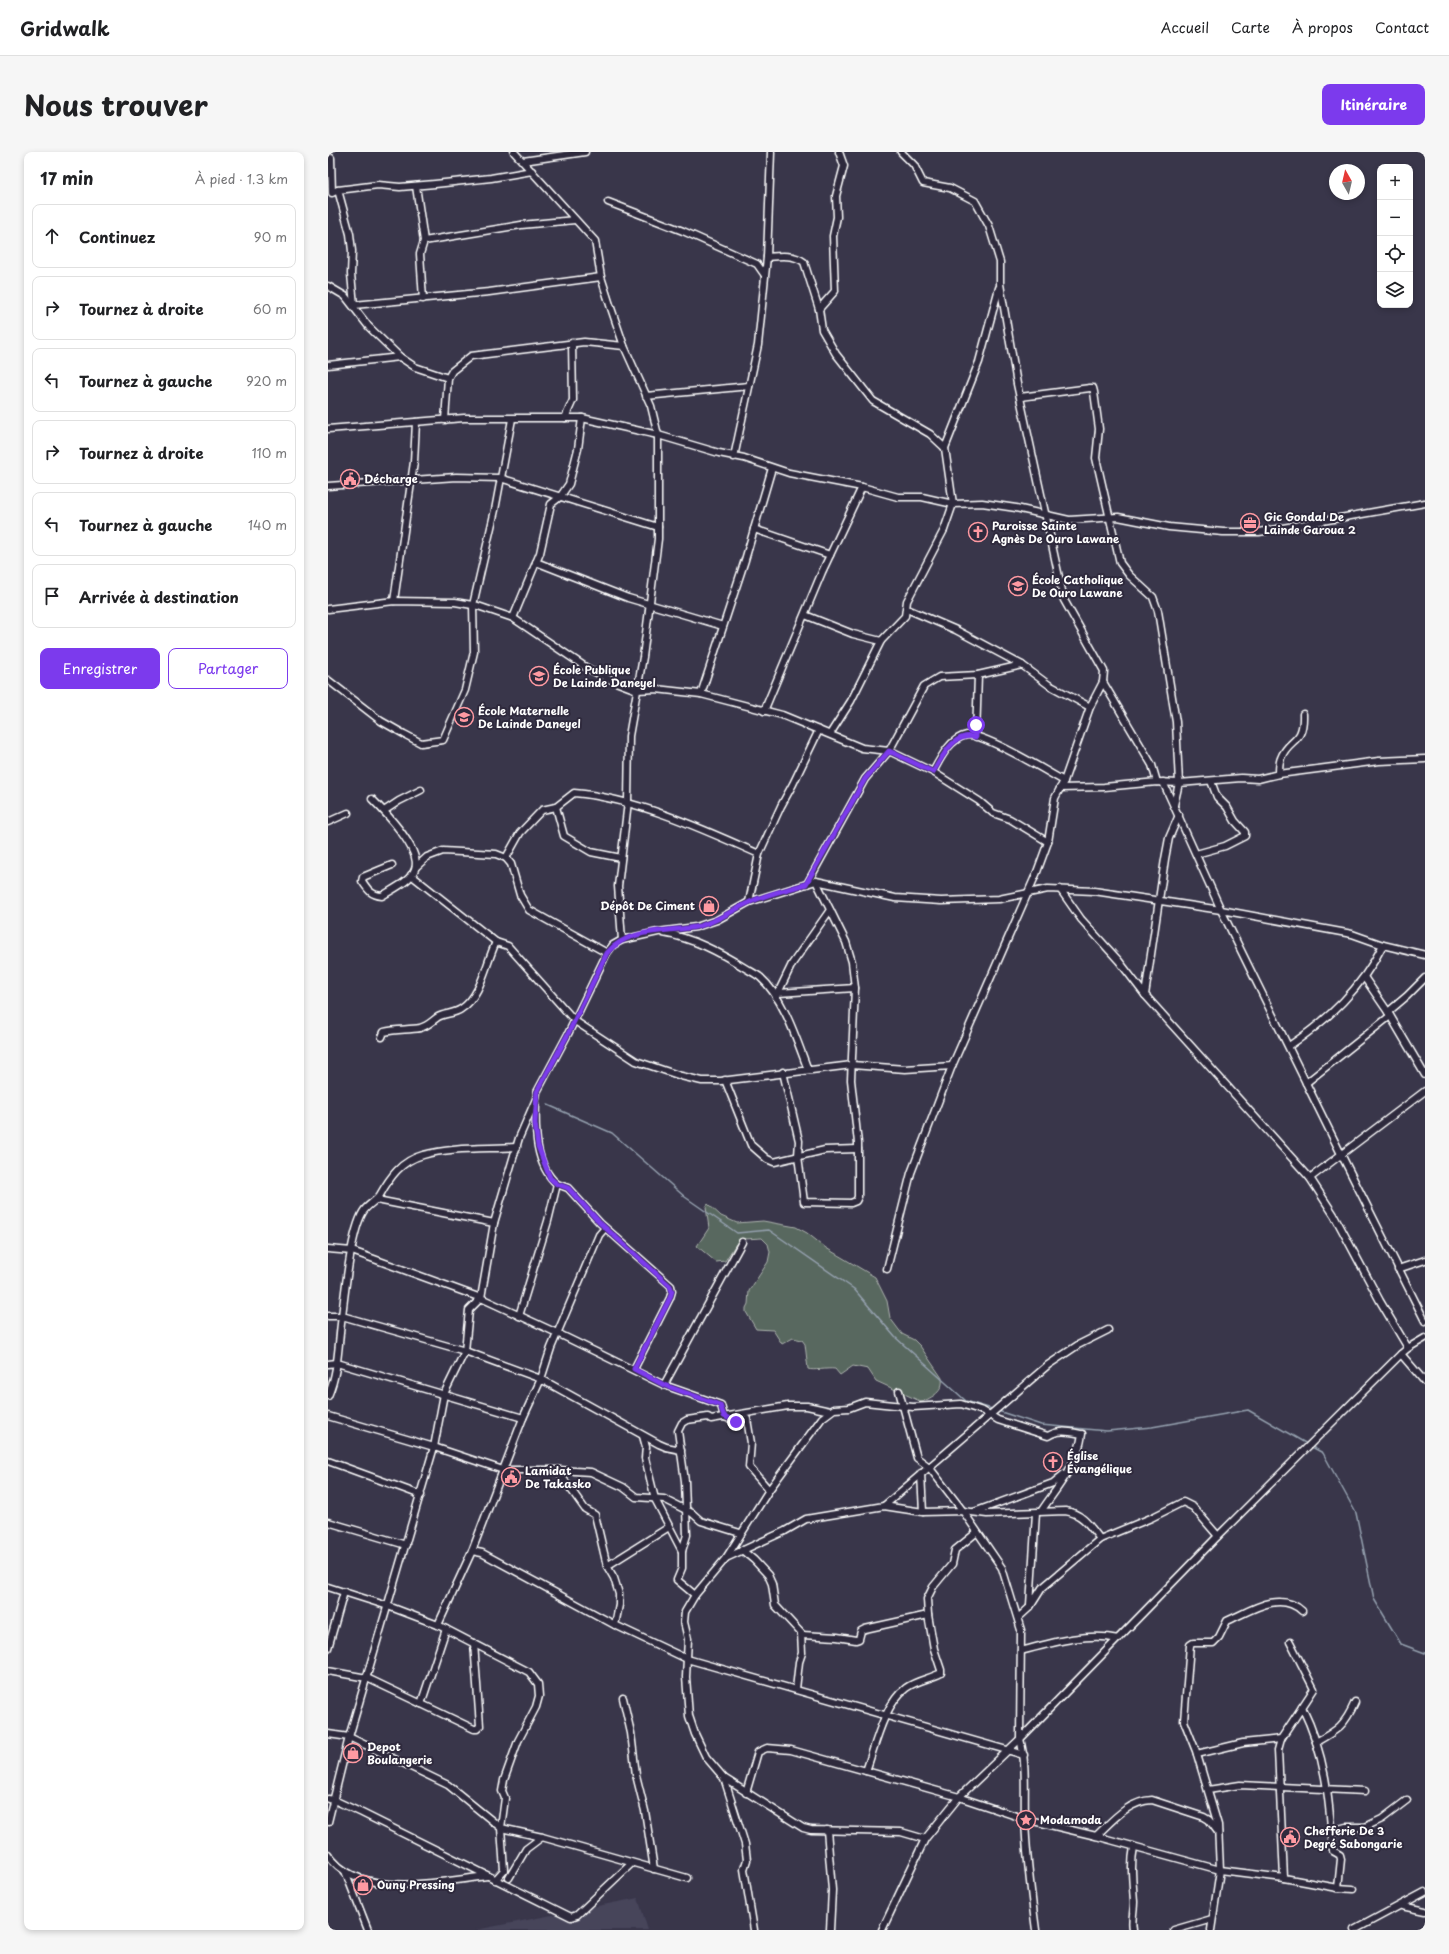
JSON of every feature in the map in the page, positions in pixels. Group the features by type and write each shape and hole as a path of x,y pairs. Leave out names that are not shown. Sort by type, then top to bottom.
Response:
{"street":[{"path":"514,152 595,241 601,276 624,346 650,406 658,435 656,479 658,527 650,605 629,736 628,802 618,886 622,940"},
{"path":"523,161 585,152"},
{"path":"734,457 758,345 764,274 767,257 772,152"},
{"path":"819,309 835,291 833,236 836,217 836,196 844,166 838,152"},
{"path":"887,1269 911,1173 952,1066 1026,894 1037,872 1048,842 1056,798 1064,781 1090,707 1103,682 1104,671 1064,600 1020,397 1000,284 1000,262 989,226 975,201 950,188 923,184 914,165 901,152"},
{"path":"331,158 332,193 338,190 378,185 416,186 491,178 532,171"},
{"path":"416,186 424,241 420,254 423,299"},
{"path":"338,190 352,251 350,274 354,305"},
{"path":"608,202 683,231 757,264 764,274"},
{"path":"424,241 521,225 575,220"},
{"path":"767,257 787,256 800,259 804,262 819,309 822,330 828,343 873,402 930,434 944,448"},
{"path":"354,305 496,291 601,276"},
{"path":"830,734 851,701 881,641 905,616 907,609 906,602 944,530 952,504 944,448 978,362 1000,284"},
{"path":"328,286 339,291 354,305 369,327 400,357 415,367 448,378"},
{"path":"445,420 448,378 452,371 471,356 584,342 624,346"},
{"path":"565,418 573,400 572,344"},
{"path":"328,365 400,357"},
{"path":"646,396 749,386"},
{"path":"1020,397 1093,388 1099,429 1096,458 1120,563 1129,575 1153,596 1158,611 1176,722 1180,783 1174,805"},
{"path":"328,429 464,418 582,418 658,435 685,445 744,458 789,473 862,487 898,497 922,497 952,504 982,503 1046,514 1069,520 1110,519 1118,517 1170,527 1223,532 1259,532 1292,525 1425,503"},
{"path":"513,618 536,562 548,526 552,504 560,497 569,484 578,449 582,418"},
{"path":"328,680 381,721 421,743 443,740 465,690 474,652 473,605 490,537 512,419"},
{"path":"394,601 411,479 416,422"},
{"path":"701,694 724,626 772,468"},
{"path":"328,486 411,479 475,476 500,478 658,527"},
{"path":"764,712 830,555 862,487"},
{"path":"754,529 830,555"},
{"path":"536,562 650,605 724,626"},
{"path":"328,609 394,601 455,602 473,605 513,618 587,668 613,681 637,690 656,689 701,694 764,712 782,715 862,748 889,751 933,772 979,801 993,813 1010,819 1048,842"},
{"path":"907,609 956,630 1022,665 1049,685 1090,707"},
{"path":"805,615 854,634 881,641"},
{"path":"806,884 865,779 889,751 924,686 939,676 978,675 1022,665"},
{"path":"976,737 978,675"},
{"path":"1103,682 1174,805 1221,910 1425,1321"},
{"path":"1279,774 1280,759 1301,734 1304,728 1303,714"},
{"path":"749,902 759,854 819,730"},
{"path":"933,772 946,751 956,740 968,735 983,738 1064,781"},
{"path":"1060,788 1104,787 1160,782 1180,783 1241,778 1258,779 1279,774 1379,761 1425,759"},
{"path":"1196,854 1225,846 1245,836 1245,832 1227,807 1217,797 1211,781"},
{"path":"384,811 399,801 421,790"},
{"path":"506,858 520,833 542,810 556,807 574,793 628,802 713,834 759,854"},
{"path":"372,799 403,833 409,843 416,862 416,867"},
{"path":"556,807 564,836 591,852 621,858"},
{"path":"328,822 348,813"},
{"path":"1145,995 1158,901 1169,838 1179,815"},
{"path":"392,865 363,877 362,881 367,890 375,895 382,896 402,884 426,857 443,851 496,854 506,858 511,864 520,895 528,910 607,953"},
{"path":"411,874 496,942 508,946 575,1021 636,1061 681,1076 702,1081 725,1080 852,1065 905,1069 952,1066"},
{"path":"783,1072 799,1141 798,1156 804,1202 852,1203 856,1201 858,1197 858,1149 852,1065 855,988 852,962 846,942 816,881"},
{"path":"634,1369 670,1298 672,1291 670,1286 605,1228 568,1188 557,1184 550,1178 538,1146 536,1099 537,1092 575,1021 607,953 613,945 622,940 658,932 696,927 717,920 749,902 816,881 888,897 941,901 998,899 1048,889 1094,891 1221,910 1352,934 1384,945 1425,955"},
{"path":"1060,889 1081,919 1119,961 1145,995 1310,1178 1334,1215 1380,1301 1408,1348"},
{"path":"777,995 792,964 830,910"},
{"path":"658,932 702,944 730,958 760,978 777,995 808,1070"},
{"path":"382,1037 384,1032 390,1030 416,1028 428,1025 437,1017 463,1008 481,985 486,964 496,942"},
{"path":"1289,1046 1313,1030 1331,1014 1372,967 1384,945"},
{"path":"1364,977 1389,1014 1425,1075"},
{"path":"1306,1083 1389,1014 1425,978"},
{"path":"777,995 855,988"},
{"path":"725,1080 743,1127 754,1148 767,1159 774,1162 825,1150 858,1149"},
{"path":"1310,1178 1425,1091"},
{"path":"328,1822 331,1799 421,1495 434,1447 444,1394 465,1351 469,1310 482,1298 494,1223 517,1147 536,1099"},
{"path":"328,1396 332,1387 337,1363 342,1316 356,1228 363,1211 377,1200 393,1173 408,1161 423,1155 449,1151 517,1147"},
{"path":"519,1316 548,1221 557,1184"},
{"path":"377,1200 494,1223"},
{"path":"438,1625 472,1551 523,1418 541,1379 557,1333 599,1235 605,1228"},
{"path":"664,1385 742,1242"},
{"path":"328,1249 352,1251 482,1298 634,1369 664,1385 720,1405 724,1416 736,1422 747,1419 751,1443 749,1467 769,1490"},
{"path":"1398,1268 1425,1260"},
{"path":"328,1316 342,1316 465,1351 541,1379 643,1436 666,1447 681,1450"},
{"path":"884,1506 1048,1365 1078,1345 1108,1330"},
{"path":"882,1930 925,1839 959,1797 1020,1739 1218,1536 1401,1354 1425,1338"},
{"path":"1401,1354 1425,1382"},
{"path":"328,1364 337,1363 523,1418"},
{"path":"899,1391 917,1458 929,1467 963,1511 976,1533 1002,1568 1018,1618 1021,1630 1020,1739 1024,1755 1024,1819 1030,1890 1036,1930"},
{"path":"696,1596 677,1580 682,1568 682,1551 687,1535 686,1481 678,1431 682,1423 687,1420 708,1417 711,1419 788,1406 807,1406 830,1411 865,1402 903,1407 961,1404 983,1410 998,1420 1048,1436 1052,1433 1065,1431 1082,1434 1082,1442 1072,1468 1039,1512 1030,1606"},
{"path":"830,1411 822,1418 769,1490 740,1533 726,1558 696,1596 686,1612 685,1617 688,1639 686,1677 689,1716 695,1734 706,1757 724,1778 803,1828 901,1832 925,1839"},
{"path":"328,1416 434,1447 503,1470 559,1470 591,1472 624,1487 636,1497 664,1499 686,1510 701,1521 740,1533"},
{"path":"643,1436 646,1447 645,1458 655,1499 682,1551"},
{"path":"328,1461 421,1495"},
{"path":"970,1513 1053,1483 1072,1468"},
{"path":"559,1470 560,1474 585,1509 595,1515 607,1566 614,1578 618,1594 619,1605 615,1625"},
{"path":"921,1473 923,1512"},
{"path":"1018,1618 1030,1606 1042,1588 1100,1539 1151,1518 1158,1513 1183,1502 1193,1507 1218,1536"},
{"path":"726,1558 785,1531 806,1519 884,1506 923,1512 963,1511 970,1513 1064,1511 1077,1514 1087,1522 1100,1539"},
{"path":"328,1522 406,1545"},
{"path":"607,1566 669,1527"},
{"path":"866,1771 886,1715 905,1689 941,1673 934,1648 928,1615 927,1599 933,1587 952,1564 955,1550 976,1533"},
{"path":"742,1550 768,1575 772,1584 775,1605 797,1628 802,1636 802,1653 799,1662 796,1689"},
{"path":"472,1551 482,1552 615,1625 687,1659 1024,1755"},
{"path":"328,1587 388,1606 438,1625 529,1672 534,1678 539,1690 536,1707 518,1741 504,1780 502,1791 505,1798 501,1828 504,1870 516,1891"},
{"path":"328,1648 344,1592"},
{"path":"1211,1930 1220,1870 1218,1832 1215,1814 1208,1790 1197,1754 1184,1720 1190,1645 1193,1643 1213,1643 1219,1637 1227,1621 1268,1603 1281,1601 1292,1602 1302,1611"},
{"path":"802,1636 837,1637 856,1640 859,1639 861,1630 928,1615"},
{"path":"421,1704 446,1629"},
{"path":"1021,1651 1074,1640 1106,1636 1118,1639"},
{"path":"1284,1878 1280,1788 1278,1781 1278,1750 1281,1739 1314,1687 1290,1642"},
{"path":"328,1671 367,1678 474,1729 477,1729 480,1726 474,1644"},
{"path":"622,1698 631,1733 636,1775 645,1811 654,1869"},
{"path":"1316,1742 1337,1731 1348,1719 1355,1702"},
{"path":"1302,1707 1326,1773 1332,1851 1340,1855 1341,1859 1338,1888"},
{"path":"328,1734 349,1736 448,1785 501,1828 542,1837 687,1878"},
{"path":"1197,1754 1243,1743 1281,1739"},
{"path":"746,1793 755,1758 761,1749 791,1750 959,1797 1024,1819 1096,1836 1220,1870 1353,1889"},
{"path":"724,1778 745,1844 747,1860 744,1869 754,1930"},
{"path":"1208,1790 1240,1785 1365,1791"},
{"path":"331,1799 516,1891 574,1918 632,1863"},
{"path":"1096,1836 1129,1807 1144,1800 1152,1800 1176,1807 1209,1820 1218,1832"},
{"path":"1331,1831 1346,1827 1365,1827 1382,1819 1407,1800"},
{"path":"1209,1820 1215,1814"},
{"path":"827,1830 832,1890 830,1930"},
{"path":"509,1878 526,1849 542,1837"},
{"path":"1133,1930 1131,1921 1134,1903 1131,1861 1134,1847"},
{"path":"328,1854 333,1862 345,1871 368,1880 407,1885 487,1876"},
{"path":"495,1880 504,1870"},
{"path":"345,1871 368,1930"},
{"path":"1354,1930 1402,1906 1425,1892"},
{"path":"1402,1906 1425,1911"},
{"path":"1174,1930 1212,1919"}],"shaded area":[{"path":"638,1898 648,1930 476,1930"}],"green space":[{"path":"708,1204 721,1216 737,1223 763,1221 796,1227 807,1233 826,1248 875,1277 887,1301 890,1318 902,1334 914,1340 920,1346 942,1378 941,1387 939,1390 933,1396 922,1402 876,1381 868,1369 853,1366 840,1375 835,1369 808,1369 805,1344 802,1340 793,1338 782,1344 773,1330 756,1329 746,1312 746,1308 748,1304 749,1291 768,1262 770,1252 768,1244 762,1238 745,1239 736,1244 725,1261 716,1262 697,1246 709,1228 706,1207"}],"waterway":[{"path":"548,1105 612,1133 685,1197 737,1233 769,1230 854,1289 895,1337 966,1401 992,1409"},
{"path":"998,1411 1041,1425 1107,1431 1152,1427 1248,1410 1307,1444"},
{"path":"1310,1446 1323,1453 1356,1513 1374,1599 1401,1644 1425,1653"}],"place":[{"name":"Décharge","path":"350,479"},
{"name":"Gic Gondal De Lainde Garoua 2","path":"1250,523"},
{"name":"Paroisse Sainte Agnès De Ouro Lawane","path":"978,532"},
{"name":"École Catholique De Ouro Lawane","path":"1018,586"},
{"name":"École Publique De Lainde Daneyel","path":"539,676"},
{"name":"École Maternelle De Lainde Daneyel","path":"464,717"},
{"name":"Dépôt De Ciment","path":"709,906"},
{"name":"Église Évangélique","path":"1053,1462"},
{"name":"Lamidat De Takasko","path":"511,1477"},
{"name":"Depot Boulangerie","path":"353,1753"},
{"name":"Modamoda","path":"1026,1820"},
{"name":"Chefferie De 3 Degré Sabongarie","path":"1290,1837"},
{"name":"Ouny Pressing","path":"363,1885"}],"route":[{"path":"736,1422 724,1416 720,1405 708,1399 664,1385 634,1369 670,1298 672,1291 670,1286 588,1212 568,1188 557,1184 550,1178 538,1146 535,1123 537,1092 568,1034 607,953 613,945 622,940 658,932 696,927 717,920 749,902 806,884 865,779 889,751 933,772 946,751 956,740 968,735 976,737 976,725"}]}
